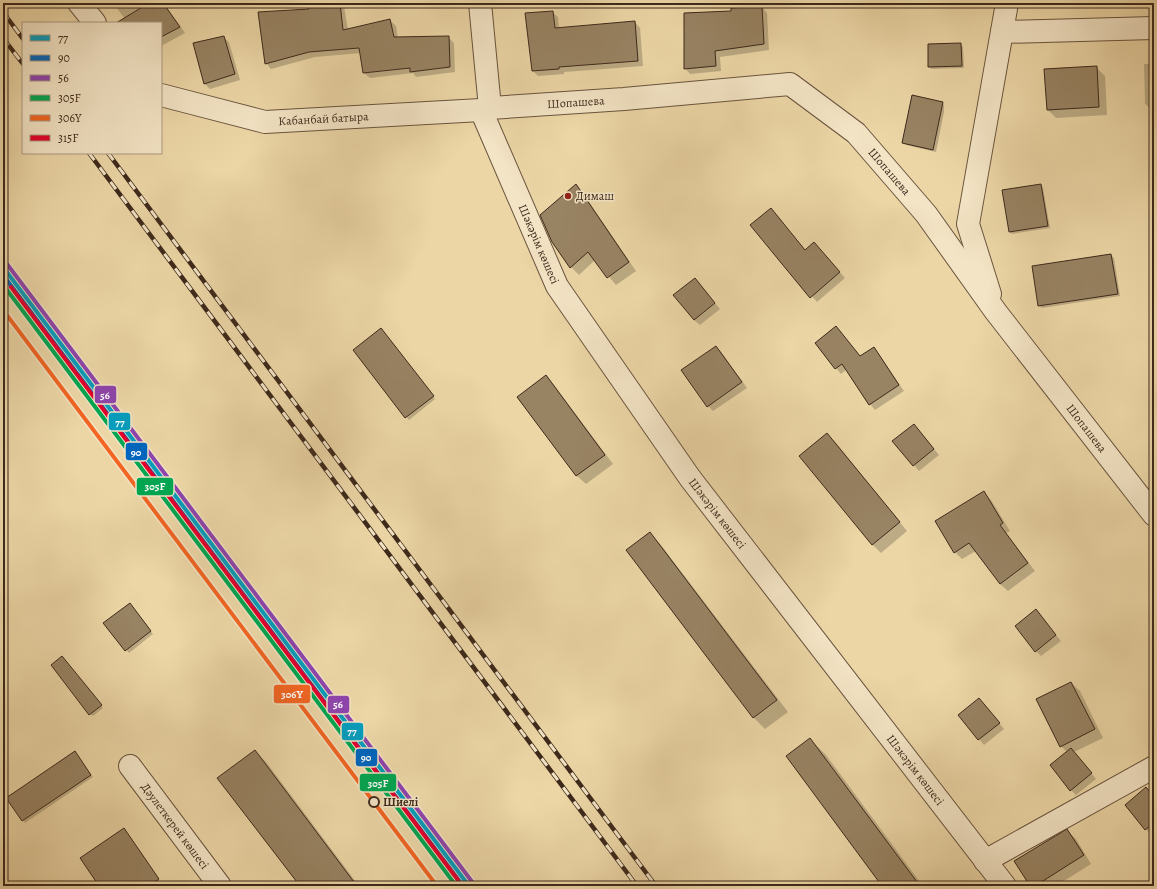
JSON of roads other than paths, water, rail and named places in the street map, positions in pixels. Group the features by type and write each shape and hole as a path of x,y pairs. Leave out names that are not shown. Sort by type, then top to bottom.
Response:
{"street":[{"path":"79,3 94,22"},
{"name":"Шәкәрім көшесі","path":"480,3 486,109 556,286 690,478 1004,886"},
{"path":"996,312 968,224 1007,3"},
{"path":"1002,32 1154,28"},
{"name":"Шопашева","path":"486,109 624,99 790,84 856,133 926,214 996,312 1154,515"},
{"name":"Кабанбай батыра","path":"162,95 265,122 486,109"},
{"name":"Дәулеткерей көшесі","path":"130,766 220,886"},
{"path":"985,861 1154,766"}],"railway":[{"path":"3,12 22,38"},
{"path":"3,38 22,63"},
{"path":"90,154 637,886"},
{"path":"109,154 656,886"}],"place":[{"name":"Димаш","path":"568,196"},
{"name":"Шиелі","path":"374,802"}]}
